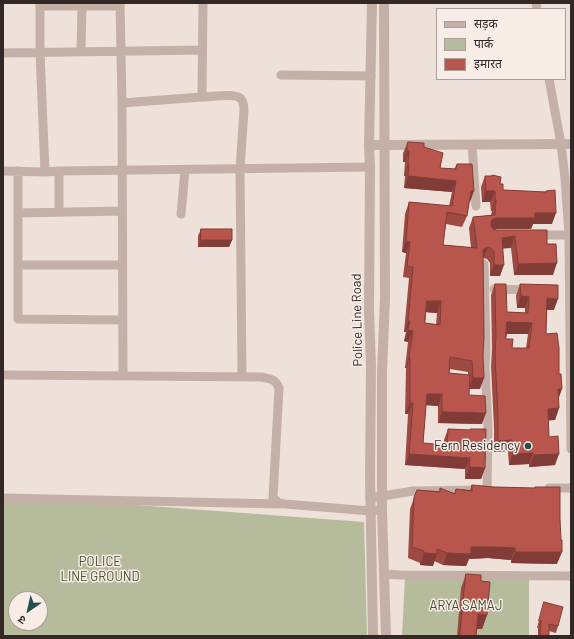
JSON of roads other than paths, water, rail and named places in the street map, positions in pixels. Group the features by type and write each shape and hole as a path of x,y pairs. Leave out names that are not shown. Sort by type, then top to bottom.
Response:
{"street":[{"path":"202,97 203,3"},
{"name":"Police Line Road","path":"372,3 369,145 370,498 373,636"},
{"path":"384,3 382,510 386,636"},
{"path":"45,172 40,52 40,5 120,5 122,103 123,376"},
{"path":"81,51 82,6"},
{"path":"3,53 202,50"},
{"path":"281,75 371,76"},
{"path":"549,80 566,144 565,178 569,235 565,290 570,312 571,449"},
{"path":"122,103 234,95 240,98 243,103 244,110 240,169 242,376"},
{"path":"472,144 476,206"},
{"path":"369,145 566,144"},
{"path":"3,171 45,172 370,167"},
{"path":"181,214 185,170"},
{"path":"18,171 18,319 123,320"},
{"path":"59,171 59,212"},
{"path":"18,213 122,211"},
{"path":"530,235 569,235"},
{"path":"370,498 413,492 491,490 485,366 484,264"},
{"path":"18,265 122,265"},
{"path":"485,289 538,290"},
{"path":"3,375 261,376 271,379 276,382 279,388 273,498 279,503 285,504"},
{"path":"540,489 571,488"},
{"path":"3,498 285,504 371,511 382,510"},
{"path":"384,574 571,576"}],"place":[{"name":"Fern Residency","path":"528,446"}],"park label":[{"name":"POLICE LINE GROUND","path":"100,570"},
{"name":"ARYA SAMAJ","path":"466,606"}]}
